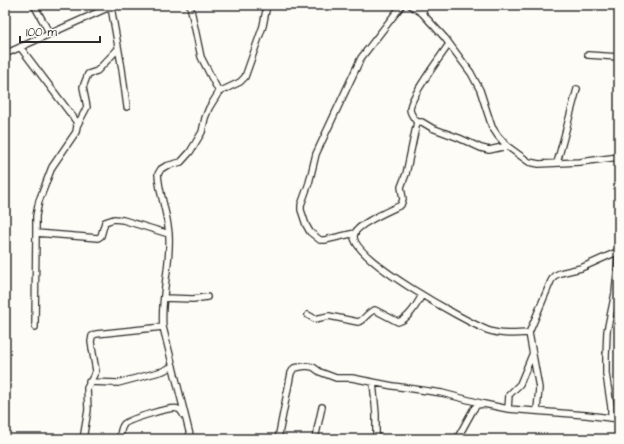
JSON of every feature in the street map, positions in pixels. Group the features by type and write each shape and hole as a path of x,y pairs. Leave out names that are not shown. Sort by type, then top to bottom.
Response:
{"street":[{"path":"34,5 50,34"},
{"path":"190,5 202,57 220,92"},
{"path":"191,439 163,327 162,316 168,266 169,234 158,174 161,169 166,166 181,162 190,152 202,132 209,108 220,92 240,82 245,77 263,26 267,5"},
{"path":"402,5 361,58 316,154 309,183 301,205 302,214 306,225 310,232 320,240 355,233 361,226 401,205 401,187 406,174 417,122 410,110 411,105 450,44"},
{"path":"410,5 422,13 450,44 471,73 480,90 492,127 498,136 507,146 529,162 538,164 580,162 619,156"},
{"path":"422,13 426,5"},
{"path":"5,54 112,6 117,50 122,69 127,107"},
{"path":"20,47 76,121 77,126"},
{"path":"35,327 36,216 39,201 52,167 76,132 77,126 87,107 83,87 88,74 97,71 117,50"},
{"path":"588,55 619,57"},
{"path":"558,163 577,89"},
{"path":"417,122 422,122 432,128 485,149 489,150 507,146"},
{"path":"611,417 606,374 607,331 615,293 619,252 619,218"},
{"path":"36,233 98,238 101,236 105,222 114,219 123,220 169,234"},
{"path":"355,233 354,237 357,245 381,268 422,295 487,330 502,334 529,333"},
{"path":"537,410 539,388 529,333 554,276 592,264 619,252"},
{"path":"308,315 314,319 329,316 358,322 373,310 398,322 403,320 417,304 422,295"},
{"path":"164,298 193,299 207,297"},
{"path":"83,439 88,410 87,388 96,371 91,342 94,335 163,327"},
{"path":"508,409 509,395 520,384 532,355"},
{"path":"89,382 118,383 163,371 173,366"},
{"path":"278,439 290,372 294,368 306,366 313,367 320,372 336,378 352,378 442,393 508,409 537,410 619,419"},
{"path":"373,382 376,400 376,439"},
{"path":"457,438 473,410 477,405 484,404"},
{"path":"315,439 322,407"},
{"path":"120,439 123,426 127,422 144,415 175,409 180,411 186,418"}]}
